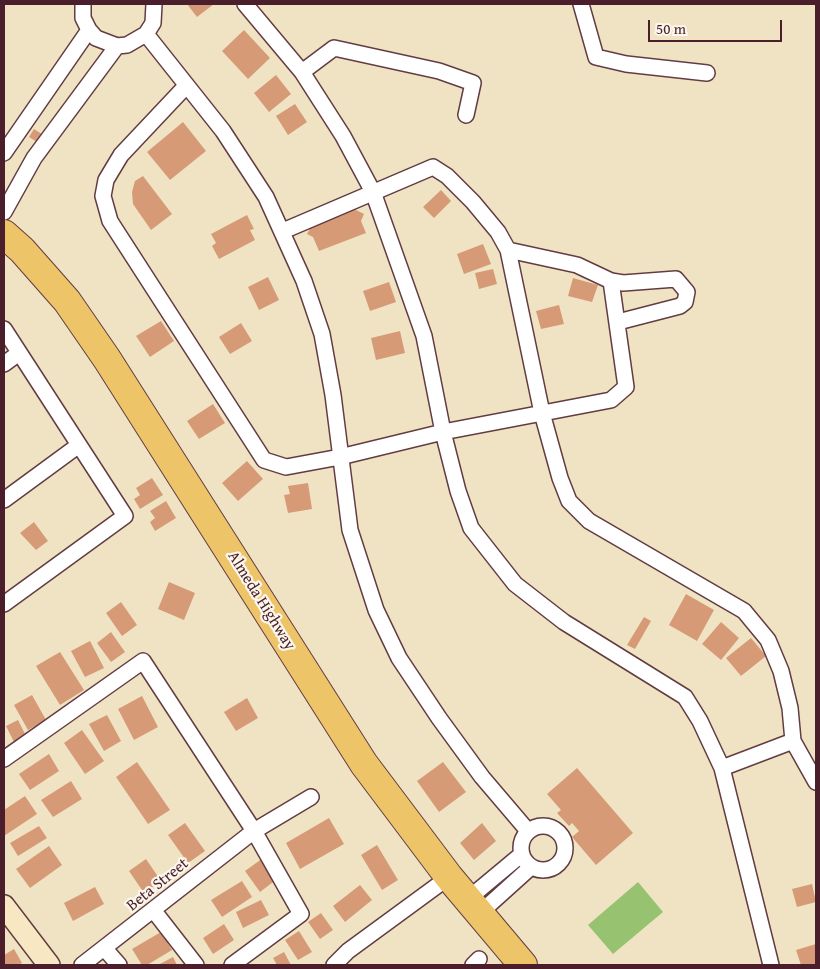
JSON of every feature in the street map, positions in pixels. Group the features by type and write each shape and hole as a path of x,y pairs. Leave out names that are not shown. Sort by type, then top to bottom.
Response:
{"highway":[{"name":"Almeda Highway","path":"4,234 22,250 72,308 107,359 364,764 449,877 482,899 523,965"}],"street":[{"path":"83,4 83,18 89,30 96,38 117,46 137,41 146,34 153,23 154,4"},
{"path":"245,4 302,72 343,136 372,192 424,336 443,432 458,491 471,528 515,584 564,622 685,697 700,721 722,768 771,965"},
{"path":"581,4 596,57 626,64 707,73"},
{"path":"34,158 8,148 89,30"},
{"path":"146,34 224,131 266,196 304,281 322,334 333,395 350,530 376,610 399,658 471,762 528,831"},
{"path":"4,212 34,158 117,46"},
{"path":"302,72 334,48 439,71 473,83 466,115"},
{"path":"186,86 121,156 106,180 103,196 110,221 264,460 286,466 340,457 443,432 611,400 626,387 611,280"},
{"path":"283,231 432,166 447,176 473,202 498,232 508,250 542,413 560,478 569,500 589,521 744,612 768,640 780,671 790,708 793,741 816,782"},
{"path":"508,250 577,265 611,280 638,284 676,280 687,292 685,302 680,306 618,322"},
{"path":"4,329 125,516 4,604"},
{"path":"4,364 19,353"},
{"path":"4,500 79,445"},
{"path":"4,759 143,661 254,830 301,914 232,965"},
{"path":"722,768 793,741"},
{"name":"Beta Street","path":"82,965 154,911 254,830 311,797"},
{"path":"482,899 531,867 547,870 561,862 565,846 558,831 551,827 535,827 528,831 521,846 522,854 531,867"},
{"path":"482,899 522,854"},
{"path":"334,965 348,951 449,877"},
{"path":"4,906 49,965"},
{"path":"154,911 196,965"},
{"path":"105,949 119,965"}],"green space":[{"path":"638,882 663,912 613,954 588,925"}],"building":[{"path":"187,4 214,4 197,17"},
{"path":"244,30 270,58 248,79 222,51"},
{"path":"276,75 291,94 269,112 254,93"},
{"path":"295,104 307,122 288,135 276,116"},
{"path":"183,122 206,151 170,180 147,152"},
{"path":"34,129 42,134 37,142 29,137"},
{"path":"143,176 172,214 151,230 133,204 132,192 135,181"},
{"path":"441,190 451,201 434,218 423,207"},
{"path":"348,206 364,214 361,221 366,233 319,251 313,237 307,234 316,218 323,222 345,214"},
{"path":"247,215 254,229 250,230 255,240 219,259 212,246 216,243 211,234"},
{"path":"483,244 491,264 464,274 457,254"},
{"path":"493,269 497,284 479,289 475,273"},
{"path":"268,277 279,300 259,310 248,287"},
{"path":"573,278 598,285 592,302 568,296"},
{"path":"389,282 396,302 370,311 363,291"},
{"path":"559,305 564,324 541,329 536,311"},
{"path":"161,321 174,341 150,357 136,336"},
{"path":"241,323 252,341 230,354 219,337"},
{"path":"400,331 405,353 376,360 371,338"},
{"path":"213,404 225,423 199,439 187,421"},
{"path":"247,461 263,479 238,501 222,483"},
{"path":"152,478 163,495 140,509 134,499 140,495 136,488"},
{"path":"308,483 312,509 288,513 284,495 290,494 288,486"},
{"path":"166,501 176,518 155,531 150,522 155,518 150,511"},
{"path":"34,522 48,541 36,550 20,533"},
{"path":"169,582 195,593 184,620 158,609"},
{"path":"686,594 714,610 697,641 669,625"},
{"path":"121,602 137,625 122,636 106,613"},
{"path":"644,617 651,621 635,649 627,645"},
{"path":"721,622 739,638 721,660 702,644"},
{"path":"111,632 125,652 111,662 97,643"},
{"path":"751,638 766,656 741,676 726,658"},
{"path":"90,641 104,668 85,677 71,651"},
{"path":"60,652 84,690 60,705 36,666"},
{"path":"32,695 46,720 28,730 14,705"},
{"path":"142,696 158,727 134,740 118,709"},
{"path":"247,698 258,718 236,731 224,712"},
{"path":"107,715 121,741 104,751 89,724"},
{"path":"18,720 27,738 15,744 6,726"},
{"path":"82,730 104,761 85,774 64,743"},
{"path":"49,754 59,771 30,790 19,774"},
{"path":"137,762 170,810 148,824 116,777"},
{"path":"443,762 466,792 439,812 417,781"},
{"path":"577,768 633,833 596,865 572,837 579,831 572,823 569,826 557,813 561,810 547,794"},
{"path":"71,781 82,799 53,817 41,800"},
{"path":"25,796 37,814 4,836 4,810"},
{"path":"329,818 344,844 300,869 286,843"},
{"path":"185,823 205,851 188,863 168,835"},
{"path":"482,823 496,841 474,860 460,843"},
{"path":"39,826 47,838 18,856 10,843"},
{"path":"377,845 398,880 382,890 361,855"},
{"path":"49,846 62,865 30,888 16,869"},
{"path":"263,858 277,879 260,892 245,871"},
{"path":"146,859 161,881 144,893 129,871"},
{"path":"242,881 252,897 222,917 211,900"},
{"path":"812,884 816,902 797,907 792,889"},
{"path":"360,885 372,900 345,922 333,906"},
{"path":"95,887 104,904 73,921 64,903"},
{"path":"261,900 269,915 243,928 236,912"},
{"path":"321,913 333,930 320,939 308,922"},
{"path":"224,924 234,940 213,954 203,938"},
{"path":"299,931 312,952 298,960 285,940"},
{"path":"161,932 172,950 147,965 142,965 132,949"},
{"path":"816,944 816,965 801,965 796,950"},
{"path":"14,949 22,963 18,965 4,965 4,955"},
{"path":"284,952 291,965 277,965 273,958"},
{"path":"173,957 177,965 158,965"}]}
